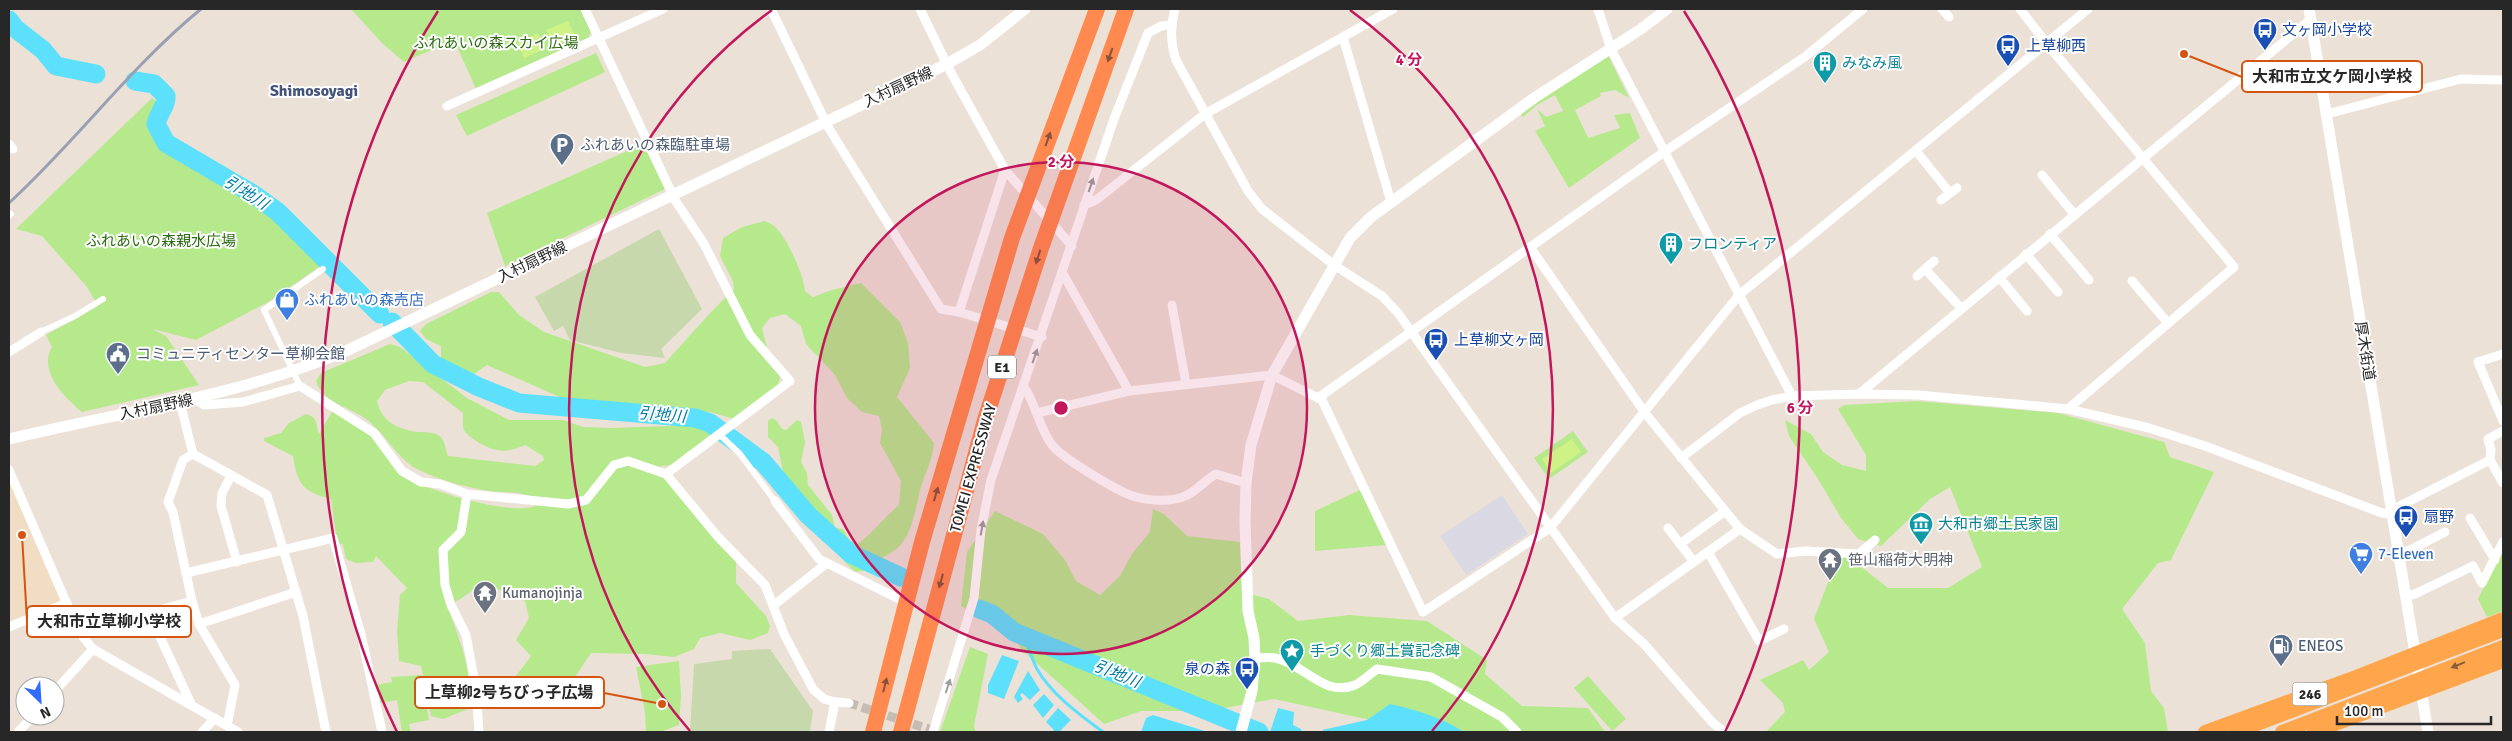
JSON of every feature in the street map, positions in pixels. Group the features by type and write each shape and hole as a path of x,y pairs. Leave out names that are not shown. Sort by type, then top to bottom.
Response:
{"highway":[{"name":"TOMEI EXPRESSWAY","path":"873,732 922,542 1010,248 1097,9"},
{"name":"TOMEI EXPRESSWAY","path":"900,732 985,420 1041,248 1126,9"},
{"name":"246","path":"2205,732 2415,654 2503,619"},
{"name":"246","path":"2236,732 2503,630"},
{"name":"246","path":"2282,732 2503,647"},
{"name":"246","path":"2314,732 2503,661"}],"street":[{"path":"585,9 674,194 675,200 704,244 750,335 790,381 666,474"},
{"path":"448,106 663,9"},
{"path":"771,9 825,122 941,309 961,312 1039,337"},
{"path":"920,9 947,64 1007,172 1070,244"},
{"name":"入村扇野線","path":"9,439 194,399 284,374 383,334 947,64 980,45 1025,9"},
{"path":"1175,9 1171,25 1173,50 1176,60 1248,191 1262,209 1334,265 1390,303 1615,618 1644,644 1712,722 1724,732"},
{"path":"1084,205 1096,200 1205,114 1343,38 1381,12 1393,9"},
{"path":"1598,9 1610,48 1792,396"},
{"path":"1242,732 1252,691 1255,658 1254,638 1248,611 1246,483 1251,445 1272,375 1334,265 1350,238 1360,226 1391,202 1534,98 1667,9"},
{"path":"1318,398 1412,334 1664,152 1806,56 1863,9"},
{"path":"1942,9 1949,17"},
{"path":"2020,9 2046,44 2234,268 2068,409"},
{"path":"1036,413 1129,391 1272,375 1322,400 1423,612 1550,528 1739,296 2088,9"},
{"path":"1859,394 2310,14"},
{"name":"厚木街道","path":"2310,14 2428,732"},
{"path":"933,732 974,598 981,530 991,480 1024,387 1070,244 1148,32 1161,26 1171,25"},
{"path":"1343,38 1391,202"},
{"path":"2326,114 2461,79 2503,80"},
{"path":"1916,151 1953,191 1941,200"},
{"path":"961,312 1007,172"},
{"path":"2042,175 2074,214"},
{"path":"2050,234 2089,280"},
{"path":"1530,247 1644,413 1740,529 1777,554 1806,551 1859,554 1875,540"},
{"path":"2026,254 2058,292"},
{"path":"1917,276 1934,261"},
{"path":"323,269 264,310 300,386 374,433 402,471 421,482 440,484 466,494 568,504 586,500 614,465 628,461 666,474 718,537 765,585 784,634 813,689 824,699 834,702 849,702"},
{"path":"1925,269 1961,308"},
{"path":"1062,272 1129,391"},
{"path":"1998,277 2027,311"},
{"path":"2132,281 2168,323"},
{"path":"9,352 41,332 75,316 103,299"},
{"path":"1172,305 1186,384"},
{"path":"2503,354 2478,362 2503,420"},
{"path":"194,399 204,405 243,402 300,386"},
{"path":"1024,387 1031,397 1048,439 1058,451 1122,491 1135,497 1151,500 1186,496 1216,474 1246,483"},
{"path":"1682,458 1740,414 1757,404 1792,396 1859,394 1918,395 2068,409 2149,428 2205,446 2382,513 2392,512 2490,460"},
{"path":"180,402 193,454 267,495 303,616 326,732"},
{"path":"2503,431 2488,439 2491,450 2490,460 2503,483"},
{"path":"720,435 740,454 819,559 897,598"},
{"path":"193,454 183,460 168,502 174,512 192,601 199,624 235,684 228,721 224,723"},
{"path":"9,470 80,632 93,649 238,732"},
{"path":"231,476 222,493 221,506 236,562"},
{"path":"466,494 461,532 443,550 444,570 451,605 466,635 476,690 479,732"},
{"path":"1680,544 1725,511"},
{"path":"2470,518 2495,560"},
{"path":"1668,528 1694,562"},
{"path":"1615,618 1740,529"},
{"path":"2399,552 2408,551 2445,532"},
{"path":"186,573 333,538 360,634 382,732"},
{"path":"2406,596 2415,594 2473,566 2482,583 2503,542"},
{"path":"1708,552 1759,641 1784,629"},
{"path":"774,605 827,564"},
{"path":"199,624 296,592"},
{"path":"80,632 192,601"},
{"path":"9,627 67,603"},
{"path":"149,612 191,704"},
{"path":"65,680 93,649"},
{"path":"1255,658 1275,658 1304,670 1312,678 1329,686 1346,687 1356,684 1377,669 1431,677 1502,717 1517,732"},
{"path":"829,732 834,702"},
{"path":"202,732 215,718"}],"shaded area":[{"path":"9,471 63,600 9,621"},
{"path":"1502,495 1528,534 1466,575 1440,536"}],"green space":[{"name":"ふれあいの森スカイ広場","path":"351,9 581,9 591,31 588,39 476,89 454,40 404,62 382,43"},
{"path":"568,21 575,36 553,46 546,30"},
{"path":"538,33 545,49 524,58 517,43"},
{"path":"596,53 605,72 467,136 456,115"},
{"path":"1608,55 1629,98 1615,90 1600,93 1601,96 1575,110 1588,138 1620,128 1614,115 1630,113 1640,138 1569,188 1535,131 1545,126 1537,109 1546,117 1563,111 1555,95 1537,105 1523,117 1519,113"},
{"name":"ふれあいの森親水広場","path":"152,98 158,103 164,129 175,146 264,207 322,265 268,302 196,340 152,329 166,336 199,385 82,412 55,383 48,365 52,347 46,335 98,306 87,287 42,236 16,229"},
{"path":"643,144 665,189 505,266 487,213"},
{"path":"765,221 774,226 785,239 798,267 805,291 813,297 861,283 900,322 908,343 910,368 897,397 934,443 933,451 913,519 903,542 868,570 855,572 844,561 831,534 810,512 804,499 785,483 778,447 768,437 768,421 772,418 777,421 782,429 786,430 797,420 801,422 805,442 801,462 807,473 808,485 832,515 835,528 843,529 850,541 858,544 899,505 901,481 880,443 882,430 879,416 862,412 847,398 835,375 806,344 801,326 785,314 770,318 762,328 771,363 780,376 778,386 734,419 710,412 616,408 571,402 487,365 474,374 464,375 441,361 441,346 426,339 420,331 426,324 491,292 499,292 519,315 544,332 645,367 665,363 734,289 733,281 720,256 723,238 742,227"},
{"path":"659,229 702,309 661,349 665,358 621,353 570,340 563,326 554,331 535,297"},
{"path":"390,344 400,347 467,398 509,420 563,420 583,427 613,428 696,425 707,427 715,432 675,465 661,466 659,469 672,479 733,557 736,563 736,583 766,616 770,626 768,633 750,640 720,633 700,638 694,649 674,657 645,654 591,653 573,680 489,705 483,685 516,676 531,656 516,640 529,618 525,601 484,583 448,607 468,670 470,696 468,709 443,719 431,716 421,666 399,661 397,632 400,595 407,588 376,556 373,562 356,563 346,559 343,545 337,542 331,499 308,490 299,480 293,456 264,441 264,438 281,433 289,423 306,414 315,419 319,434 333,410 367,432 376,441 395,468 417,483 472,501 512,508 527,508 538,504 537,499 522,494 467,487 437,478 419,470 404,459 371,423 329,399 319,388 316,381 321,373","holes":["409,381 423,382 463,413 464,430 476,441 488,448 505,451 525,445 543,456 544,460 535,466 448,456 440,436 403,429 387,419 379,408 377,401 385,390"]},
{"path":"1917,401 2058,413 2164,442 2170,457 2214,472 2171,560 2158,563 2122,609 2145,643 2151,691 2164,708 2168,732 1766,732 1785,712 1783,703 1760,680 1803,660 1809,670 1829,652 1814,619 1837,559 1849,549 1859,565 1888,588 1948,588 1982,567 1950,487 1930,499 1881,546 1858,539 1841,518 1789,436 1785,420 1811,434 1823,452 1842,465 1866,471 1866,455 1838,409 1844,405"},
{"path":"1573,431 1588,452 1549,479 1534,458"},
{"path":"1572,439 1581,452 1551,473 1542,459"},
{"path":"1360,490 1386,545 1315,551 1315,511"},
{"path":"1153,509 1164,514 1187,536 1240,542 1242,592 1269,599 1298,621 1349,615 1427,621 1487,660 1485,674 1522,706 1588,708 1605,732 1401,732 1380,722 1274,699 1209,711 1141,711 1104,724 1021,649 1016,640 961,606 967,552 995,511 1043,534 1065,560 1076,581 1100,595 1120,576 1132,554 1150,532"},
{"path":"2503,548 2503,611 2487,617 2478,599"},
{"path":"970,647 988,654 974,726 976,732 940,732"},
{"path":"770,649 813,711 810,732 690,732 694,664 732,659 732,651"},
{"path":"679,661 681,696 679,725 660,732 646,732 645,712 636,667"},
{"path":"421,675 429,720 409,724 411,732 402,732 397,700 379,703 376,685 392,682 391,677"},
{"path":"1588,676 1626,719 1612,731 1574,688"}],"water":[{"path":"1002,655 1019,661 1004,699 988,693 988,685"},
{"path":"1028,671 1040,690 1030,700 1022,693 1020,695 1023,699 1018,703 1014,697"},
{"path":"1044,694 1054,705 1043,718 1033,705"},
{"path":"1390,704 1428,715 1464,732 1325,732 1322,730 1367,720"},
{"path":"1058,708 1071,720 1059,732 1052,732 1054,730 1046,722"},
{"path":"1278,708 1294,712 1293,725 1301,729 1302,732 1270,732"},
{"path":"1153,715 1208,732 1141,732 1146,718"}],"waterway":[{"name":"引地川","path":"9,20 16,29 43,50 56,66 96,74"},
{"name":"引地川","path":"135,81 154,84 166,96 156,124 166,143 253,194 278,212 380,314"},
{"name":"引地川","path":"392,322 433,364 479,387 519,403 695,418 710,423 763,462 808,515 851,554 901,577"},
{"name":"引地川","path":"979,609 992,614 1014,632 1259,732"},
{"path":"1024,636 1037,669 1050,687 1067,704 1103,732"}],"tunnel":[{"path":"849,703 938,732"}],"railway":[{"path":"9,203 34,180 150,55 201,9"}],"place":[{"name":"文ヶ岡小学校","path":"2265,51"},
{"name":"大和市立文ケ岡小学校","path":"2184,54"},
{"name":"上草柳西","path":"2008,67"},
{"name":"みなみ風","path":"1825,84"},
{"name":"ふれあいの森臨駐車場","path":"562,166"},
{"name":"フロンティア","path":"1671,265"},
{"name":"ふれあいの森売店","path":"287,321"},
{"name":"上草柳文ヶ岡","path":"1436,361"},
{"name":"コミュニティセンター草柳会館","path":"118,375"},
{"name":"大和市立草柳小学校","path":"22,535"},
{"name":"扇野","path":"2406,538"},
{"name":"大和市郷土民家園","path":"1921,545"},
{"name":"7-Eleven","path":"2361,575"},
{"name":"笹山稲荷大明神","path":"1830,581"},
{"name":"Kumanojinja","path":"485,614"},
{"name":"ENEOS","path":"2281,667"},
{"name":"手づくり郷土賞記念碑","path":"1292,672"},
{"name":"泉の森","path":"1247,690"},
{"name":"上草柳2号ちびっ子広場","path":"662,704"}],"district":[{"name":"Shimosoyagi","path":"314,91"}]}
